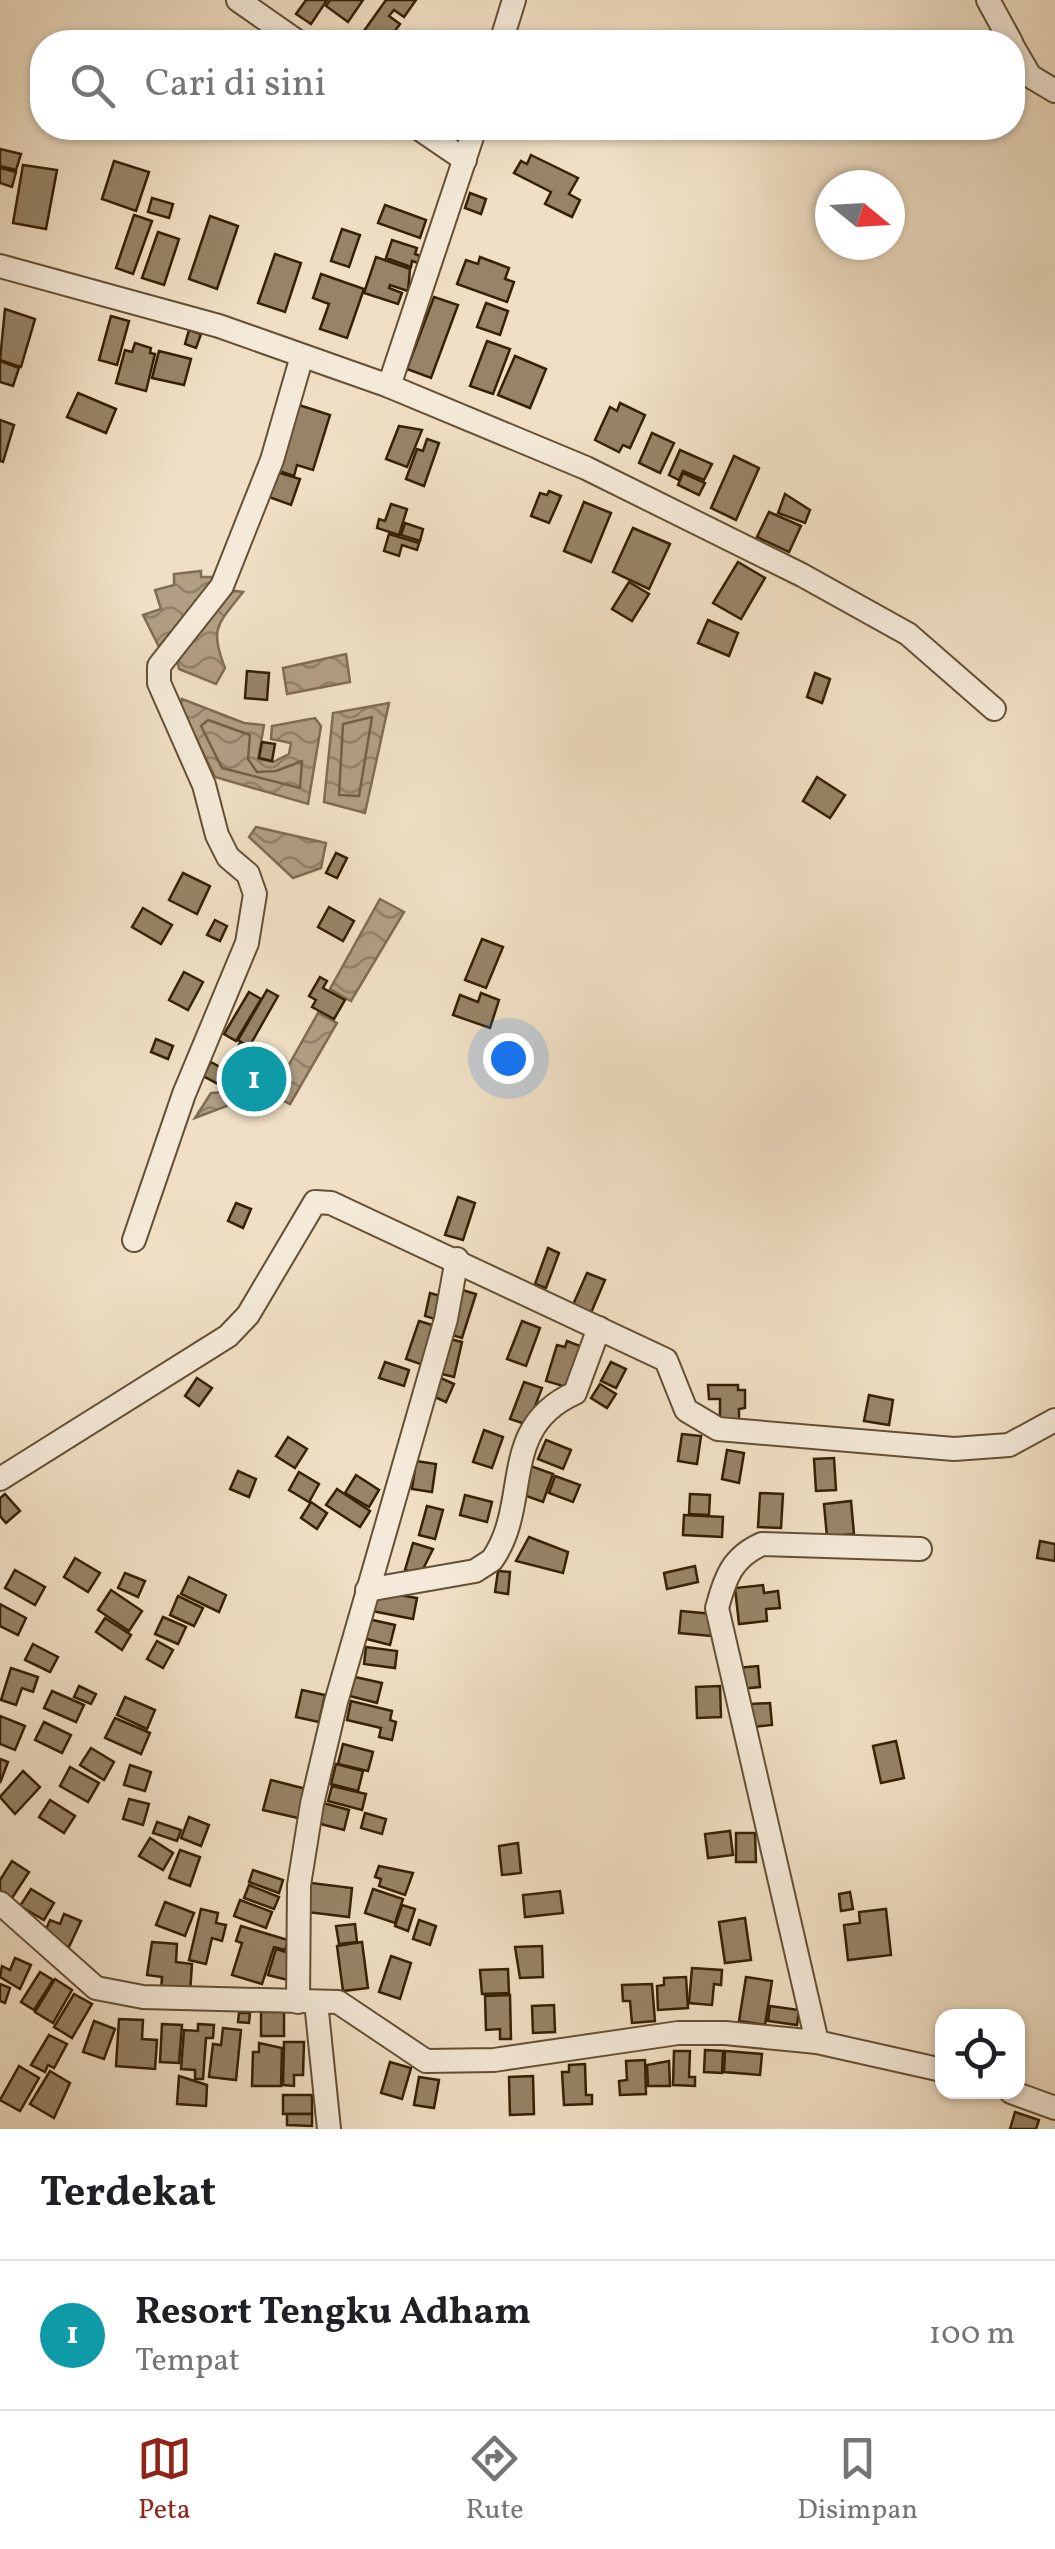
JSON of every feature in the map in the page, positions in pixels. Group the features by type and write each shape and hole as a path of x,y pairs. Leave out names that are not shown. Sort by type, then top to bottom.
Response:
{"street":[{"path":"238,0 281,30"},
{"path":"505,30 514,0"},
{"path":"988,0 1004,30"},
{"path":"1025,67 1030,76 1055,91"},
{"path":"436,140 465,160"},
{"path":"389,386 471,140"},
{"path":"0,266 219,326 389,386 586,468 802,575 908,634 994,709"},
{"path":"134,1240 184,1094 247,943 254,894 248,874 228,857 217,835 204,786 159,683 158,666 222,586 272,460 302,356"},
{"path":"0,1478 228,1336 248,1315 315,1202 332,1203 457,1259 666,1360 686,1410 718,1429 954,1450 1008,1445 1055,1420"},
{"path":"328,2129 307,2002 299,1886 312,1804 367,1590 446,1319 457,1259"},
{"path":"367,1590 475,1572 492,1560 530,1430 549,1404 575,1392 599,1328"},
{"path":"817,2042 717,1608 726,1575 743,1552 762,1544 920,1550"},
{"path":"0,1902 96,1988 143,1997 338,2002 426,2061 442,2064 678,2034 725,2033 817,2042 935,2068"},
{"path":"1025,2097 1055,2108"}],"water":[{"path":"201,571 201,577 216,577 159,647 143,615 161,609 155,590 174,585 174,574"},
{"path":"228,590 243,592 219,627 218,644 225,668 216,684 179,669 176,656"},
{"path":"346,654 350,682 287,694 283,668"},
{"path":"182,699 244,723 264,725 258,759 273,762 289,754 291,743 271,739 272,726 315,718 321,726 308,804 215,777 180,706"},
{"path":"389,703 365,813 324,802 333,713"},
{"path":"256,827 326,843 321,868 293,878 249,837"},
{"path":"380,899 404,912 351,1001 330,989"},
{"path":"318,1013 337,1023 290,1104 272,1095"},
{"path":"240,1091 240,1101 195,1118 211,1093"}],"building":[{"path":"306,0 327,0 311,24 296,14"},
{"path":"330,0 363,0 348,22 326,6"},
{"path":"386,0 416,0 404,17 394,10 389,16 400,24 396,30 365,30"},
{"path":"0,149 21,154 16,170 0,166"},
{"path":"531,155 578,178 569,194 580,200 572,217 545,204 551,192 514,173 521,161 527,164"},
{"path":"114,161 149,172 136,211 102,199"},
{"path":"23,165 57,170 46,229 13,223"},
{"path":"0,168 16,172 12,187 0,183"},
{"path":"470,193 486,199 481,214 465,208"},
{"path":"152,198 173,204 169,218 148,212"},
{"path":"385,205 426,220 420,238 378,223"},
{"path":"134,215 152,221 133,274 116,268"},
{"path":"210,216 238,226 217,289 189,279"},
{"path":"342,229 360,235 349,267 331,261"},
{"path":"158,232 179,239 164,285 142,278"},
{"path":"392,240 417,248 415,254 423,257 421,264 412,261 411,267 386,258"},
{"path":"275,254 301,263 285,312 258,303"},
{"path":"376,257 410,269 408,291 390,285 389,288 402,293 398,304 364,293"},
{"path":"480,257 509,268 505,279 514,282 507,302 457,284 466,260 478,264"},
{"path":"321,274 364,289 347,338 320,329 329,304 313,298"},
{"path":"434,297 458,305 431,378 407,369"},
{"path":"486,303 508,311 500,335 477,327"},
{"path":"5,309 35,319 21,367 0,360"},
{"path":"111,316 129,321 117,365 99,360"},
{"path":"189,330 201,334 196,348 185,344"},
{"path":"487,341 510,349 493,394 470,386"},
{"path":"135,343 151,348 150,353 155,354 146,391 116,383 125,350 132,352"},
{"path":"159,351 191,359 184,385 152,378"},
{"path":"515,356 546,369 530,408 498,395"},
{"path":"0,361 19,368 13,386 0,382"},
{"path":"78,393 116,409 106,433 67,417"},
{"path":"620,403 645,415 630,448 623,445 619,452 595,440 610,407 617,411"},
{"path":"299,405 330,415 313,470 297,465 294,476 279,471"},
{"path":"0,420 14,425 3,462 0,461"},
{"path":"399,426 422,430 407,467 386,459"},
{"path":"652,433 674,443 660,473 639,463"},
{"path":"427,439 439,443 424,486 406,479 417,449 423,451"},
{"path":"680,450 712,464 704,480 683,471 679,480 669,475"},
{"path":"734,456 759,468 736,520 711,508"},
{"path":"277,472 300,479 291,505 269,497"},
{"path":"683,473 705,483 699,495 678,485"},
{"path":"549,491 561,496 549,523 531,516 540,493 547,495"},
{"path":"785,494 810,510 805,523 778,513"},
{"path":"584,502 611,513 591,562 564,551"},
{"path":"391,504 407,509 399,535 377,528 379,519 385,521"},
{"path":"769,512 801,526 789,552 757,537"},
{"path":"405,523 423,529 420,541 401,535"},
{"path":"633,528 670,544 649,589 613,572"},
{"path":"389,534 419,543 417,550 402,545 399,556 384,551"},
{"path":"738,562 765,578 741,619 713,603"},
{"path":"629,582 649,594 632,621 612,609"},
{"path":"708,620 738,633 729,656 698,643"},
{"path":"247,671 269,673 267,700 245,698"},
{"path":"815,673 830,679 822,703 807,697"},
{"path":"262,742 275,744 272,761 259,758"},
{"path":"817,777 845,795 830,818 803,801"},
{"path":"336,853 347,858 337,878 326,873"},
{"path":"183,873 210,886 197,914 169,900"},
{"path":"329,907 354,921 343,941 318,927"},
{"path":"143,908 172,925 161,944 132,927"},
{"path":"215,920 227,926 220,941 207,935"},
{"path":"482,939 503,947 486,988 465,980"},
{"path":"184,972 203,982 188,1010 169,1000"},
{"path":"320,977 327,981 323,988 345,1000 334,1019 312,1007 316,1000 309,996"},
{"path":"267,990 278,996 249,1047 238,1040"},
{"path":"249,992 261,999 236,1041 224,1034"},
{"path":"481,993 499,1000 490,1028 453,1015 460,995 478,1002"},
{"path":"156,1039 173,1046 168,1059 151,1052"},
{"path":"240,1043 248,1047 233,1073 225,1069"},
{"path":"211,1062 227,1071 220,1085 203,1076"},
{"path":"458,1197 475,1203 463,1240 445,1235"},
{"path":"236,1203 251,1209 243,1228 228,1221"},
{"path":"548,1248 559,1253 546,1288 535,1284"},
{"path":"587,1273 605,1280 590,1315 572,1307"},
{"path":"459,1289 476,1294 462,1338 445,1333"},
{"path":"430,1293 444,1297 438,1320 425,1316"},
{"path":"419,1321 439,1327 426,1366 406,1359"},
{"path":"522,1321 540,1328 526,1366 507,1359"},
{"path":"442,1337 462,1342 454,1377 434,1372"},
{"path":"567,1341 580,1346 573,1389 546,1381 557,1345 565,1347"},
{"path":"385,1362 409,1370 404,1386 379,1378"},
{"path":"611,1362 626,1369 616,1388 601,1381"},
{"path":"434,1375 454,1384 446,1402 426,1393"},
{"path":"197,1378 212,1388 199,1406 185,1396"},
{"path":"524,1382 542,1388 528,1425 510,1419"},
{"path":"600,1384 616,1394 607,1408 591,1398"},
{"path":"708,1385 738,1385 738,1390 745,1390 745,1408 739,1409 739,1424 720,1424 720,1399 709,1399"},
{"path":"869,1395 893,1400 889,1425 864,1421"},
{"path":"484,1430 503,1437 492,1468 473,1462"},
{"path":"682,1434 701,1436 697,1464 678,1461"},
{"path":"288,1437 307,1449 295,1468 276,1456"},
{"path":"546,1440 571,1450 563,1469 538,1459"},
{"path":"727,1450 744,1453 739,1483 722,1479"},
{"path":"834,1458 836,1490 816,1491 814,1459"},
{"path":"416,1461 436,1464 432,1492 412,1489"},
{"path":"525,1464 553,1474 543,1502 515,1492"},
{"path":"238,1471 256,1479 249,1497 230,1489"},
{"path":"299,1472 319,1484 309,1502 289,1490"},
{"path":"356,1475 379,1490 369,1507 345,1493"},
{"path":"555,1476 580,1485 573,1502 549,1493"},
{"path":"337,1489 370,1511 360,1527 326,1505"},
{"path":"760,1493 783,1494 781,1528 758,1527"},
{"path":"5,1494 20,1511 6,1523 0,1516 0,1498"},
{"path":"690,1494 710,1495 709,1515 689,1514"},
{"path":"465,1495 492,1502 487,1522 460,1515"},
{"path":"851,1501 854,1534 827,1537 824,1504"},
{"path":"311,1502 327,1513 317,1529 301,1518"},
{"path":"427,1506 443,1510 435,1539 419,1535"},
{"path":"684,1515 723,1517 722,1537 683,1535"},
{"path":"529,1537 568,1552 563,1573 516,1561"},
{"path":"1040,1541 1055,1544 1055,1561 1037,1558"},
{"path":"413,1543 433,1549 420,1575 405,1570"},
{"path":"75,1558 100,1573 88,1592 64,1577"},
{"path":"695,1566 698,1582 667,1589 664,1573"},
{"path":"15,1570 45,1587 35,1605 5,1588"},
{"path":"498,1571 510,1572 508,1594 495,1592"},
{"path":"125,1573 145,1581 138,1597 118,1588"},
{"path":"189,1577 226,1595 219,1612 181,1594"},
{"path":"763,1585 764,1593 778,1591 780,1608 766,1609 767,1621 739,1624 735,1588"},
{"path":"111,1590 142,1611 129,1631 98,1610"},
{"path":"375,1591 417,1598 413,1619 372,1611"},
{"path":"178,1596 203,1608 194,1626 170,1615"},
{"path":"0,1604 26,1618 18,1635 0,1626"},
{"path":"681,1611 713,1614 711,1636 679,1633"},
{"path":"163,1617 186,1627 178,1644 155,1634"},
{"path":"105,1618 131,1635 122,1650 96,1632"},
{"path":"368,1619 395,1625 390,1645 363,1638"},
{"path":"157,1641 173,1650 163,1668 147,1659"},
{"path":"33,1644 58,1657 50,1672 25,1660"},
{"path":"366,1647 397,1651 395,1668 364,1664"},
{"path":"758,1666 760,1687 739,1689 737,1668"},
{"path":"11,1668 38,1677 33,1692 22,1688 16,1705 1,1700"},
{"path":"355,1677 382,1683 377,1703 350,1696"},
{"path":"79,1686 96,1694 91,1704 74,1697"},
{"path":"720,1686 721,1717 697,1718 696,1687"},
{"path":"302,1690 325,1695 319,1722 296,1717"},
{"path":"52,1691 84,1705 76,1722 44,1708"},
{"path":"125,1697 155,1710 147,1729 117,1715"},
{"path":"351,1701 392,1711 390,1720 396,1722 392,1740 379,1737 381,1728 347,1720"},
{"path":"770,1703 772,1725 752,1727 751,1704"},
{"path":"0,1716 25,1726 15,1750 0,1744"},
{"path":"115,1718 150,1733 141,1754 105,1738"},
{"path":"44,1722 71,1735 62,1753 35,1740"},
{"path":"896,1741 904,1778 881,1783 873,1746"},
{"path":"343,1744 373,1752 368,1771 338,1764"},
{"path":"91,1748 114,1762 104,1780 80,1765"},
{"path":"0,1759 8,1762 0,1783"},
{"path":"336,1764 363,1771 358,1791 331,1784"},
{"path":"130,1765 151,1772 145,1791 124,1785"},
{"path":"70,1767 99,1783 88,1802 60,1786"},
{"path":"23,1771 40,1787 15,1814 0,1797"},
{"path":"271,1780 306,1789 298,1818 263,1810"},
{"path":"332,1786 366,1794 362,1810 328,1801"},
{"path":"129,1799 149,1804 143,1825 123,1819"},
{"path":"50,1800 75,1816 64,1833 39,1817"},
{"path":"323,1803 349,1810 344,1830 317,1823"},
{"path":"365,1813 386,1819 382,1834 361,1828"},
{"path":"189,1817 209,1825 201,1846 181,1838"},
{"path":"157,1822 181,1830 177,1841 153,1833"},
{"path":"730,1831 733,1855 708,1858 705,1834"},
{"path":"736,1833 755,1833 756,1862 736,1862"},
{"path":"150,1838 173,1853 163,1870 139,1856"},
{"path":"518,1843 521,1873 502,1875 499,1846"},
{"path":"180,1850 200,1857 190,1886 169,1878"},
{"path":"12,1861 29,1872 12,1898 0,1891 0,1880"},
{"path":"379,1866 413,1873 405,1895 379,1886 381,1879 375,1877"},
{"path":"253,1870 283,1880 279,1893 249,1882"},
{"path":"311,1883 352,1888 349,1917 307,1912"},
{"path":"249,1885 279,1897 274,1909 244,1898"},
{"path":"31,1889 54,1903 44,1920 20,1906"},
{"path":"373,1889 403,1899 395,1923 365,1913"},
{"path":"560,1891 563,1913 525,1917 523,1895"},
{"path":"850,1892 853,1909 841,1911 839,1894"},
{"path":"240,1900 272,1912 266,1928 234,1916"},
{"path":"165,1902 194,1913 185,1936 156,1925"},
{"path":"402,1905 415,1909 408,1931 395,1926"},
{"path":"201,1909 218,1913 216,1923 226,1925 222,1941 212,1938 206,1964 189,1960"},
{"path":"886,1909 891,1955 848,1960 844,1925 860,1923 859,1912"},
{"path":"64,1914 81,1921 69,1947 43,1936 50,1920 60,1924"},
{"path":"745,1918 751,1960 725,1963 719,1922"},
{"path":"419,1920 436,1926 430,1945 413,1939"},
{"path":"355,1924 357,1942 339,1944 336,1926"},
{"path":"241,1926 288,1940 285,1950 274,1947 262,1984 232,1975 242,1943 236,1941"},
{"path":"152,1942 177,1944 176,1962 192,1964 190,1993 161,1991 162,1977 147,1975"},
{"path":"362,1942 368,1988 343,1991 337,1946"},
{"path":"542,1946 543,1977 520,1978 515,1947"},
{"path":"276,1949 296,1955 288,1980 268,1975"},
{"path":"391,1956 411,1963 400,1999 379,1992"},
{"path":"15,1958 31,1965 20,1989 0,1977 2,1966 10,1970"},
{"path":"692,1968 722,1970 721,1985 714,1984 712,2005 689,2003"},
{"path":"508,1969 509,1993 482,1994 480,1970"},
{"path":"40,1972 53,1980 34,2010 21,2002"},
{"path":"686,1977 688,2008 658,2010 657,1986 664,1985 664,1978"},
{"path":"746,1977 772,1981 765,2025 739,2021"},
{"path":"55,1979 72,1990 53,2023 35,2012"},
{"path":"0,1984 10,1988 5,2003 0,2001"},
{"path":"652,1984 655,2021 632,2023 630,2001 623,2001 622,1985"},
{"path":"74,1994 92,2004 72,2038 54,2027"},
{"path":"510,1995 511,2039 500,2039 500,2029 486,2030 485,1996"},
{"path":"554,2005 555,2032 533,2033 532,2006"},
{"path":"770,2006 799,2010 797,2025 768,2021"},
{"path":"261,2012 284,2012 284,2036 261,2036"},
{"path":"239,2013 250,2013 249,2023 238,2022"},
{"path":"119,2019 143,2020 142,2039 157,2040 155,2069 116,2066"},
{"path":"94,2021 115,2029 104,2059 83,2052"},
{"path":"162,2024 182,2025 179,2063 160,2062"},
{"path":"198,2024 214,2025 213,2038 206,2038 203,2079 195,2079 195,2070 181,2069 184,2030 198,2031"},
{"path":"223,2028 241,2030 236,2080 209,2077 213,2044 221,2045"},
{"path":"49,2035 67,2044 54,2068 48,2065 45,2072 31,2065"},
{"path":"284,2042 304,2042 303,2075 294,2075 294,2086 283,2085"},
{"path":"259,2043 282,2048 281,2086 252,2086 253,2052 259,2052"},
{"path":"705,2050 723,2051 722,2073 704,2072"},
{"path":"674,2051 690,2051 689,2077 695,2077 695,2086 673,2085"},
{"path":"725,2051 762,2054 760,2075 724,2072"},
{"path":"645,2060 646,2094 620,2095 619,2081 627,2080 626,2061"},
{"path":"669,2061 670,2086 648,2086 647,2065"},
{"path":"390,2062 411,2068 402,2099 381,2093"},
{"path":"585,2064 586,2095 592,2095 592,2104 564,2105 562,2072 569,2072 569,2065"},
{"path":"19,2066 39,2078 20,2111 0,2100"},
{"path":"50,2071 70,2083 54,2118 30,2104"},
{"path":"179,2076 207,2085 206,2106 177,2104"},
{"path":"533,2076 534,2114 510,2115 509,2077"},
{"path":"419,2077 439,2080 434,2108 414,2105"},
{"path":"283,2095 312,2095 312,2114 283,2114"},
{"path":"1015,2112 1039,2120 1036,2129 1010,2129"},
{"path":"287,2114 312,2114 312,2126 287,2125"}],"place":[{"name":"Resort Tengku Adham","path":"254,1079"}]}
